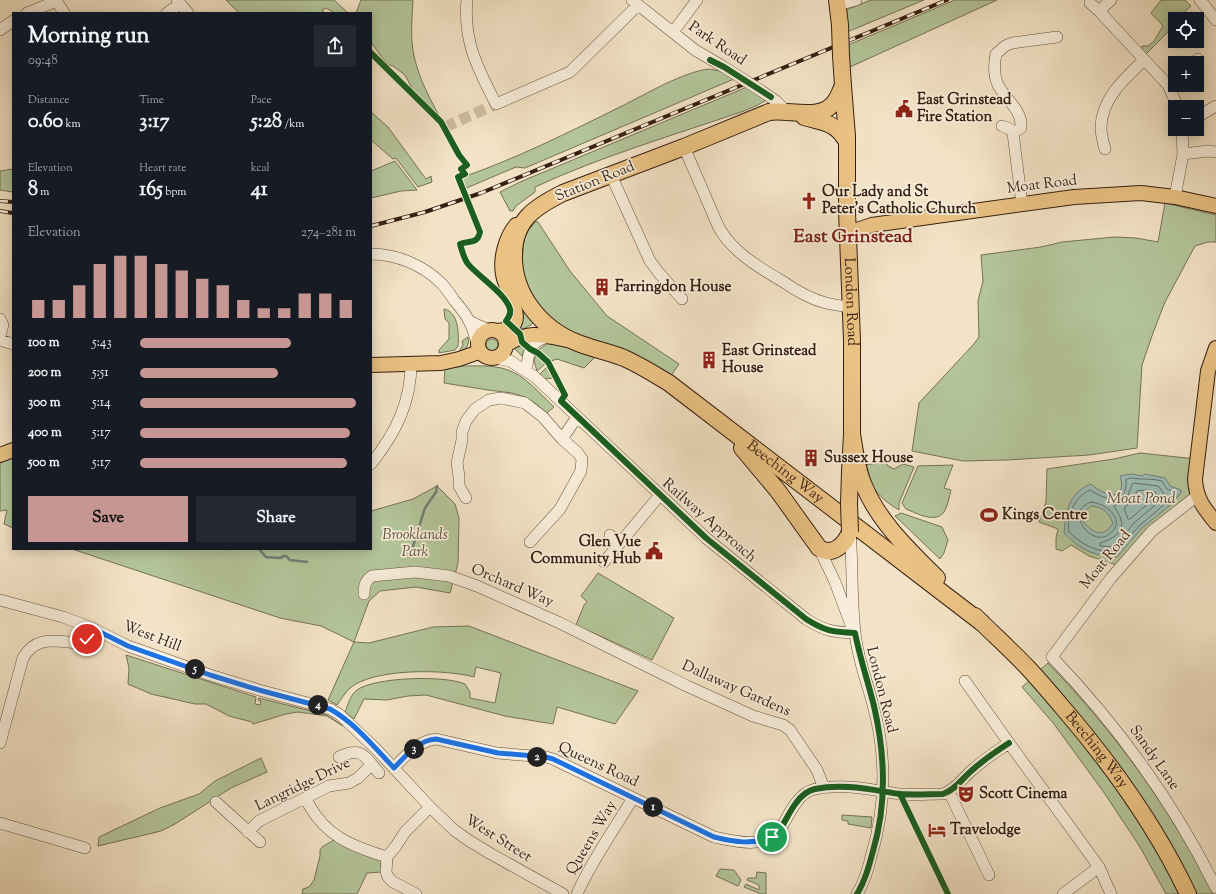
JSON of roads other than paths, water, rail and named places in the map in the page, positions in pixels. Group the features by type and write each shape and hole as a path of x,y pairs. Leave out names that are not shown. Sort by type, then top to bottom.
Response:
{"highway":[{"name":"London Road","path":"838,3 847,127 848,233 843,306 852,434 849,504 850,532"},
{"name":"Station Road","path":"532,210 563,193 684,147 769,112 821,113 833,104 843,86"},
{"name":"Station Road","path":"791,112 837,128 847,142"},
{"name":"Beeching Way","path":"532,210 520,227 514,243 514,266 519,287 526,302 543,320 557,332 577,342 622,358 651,371 669,383 982,624"},
{"name":"London Road","path":"717,420 778,491 819,548"},
{"name":"Beeching Way","path":"852,434 857,462 864,487 883,520 982,624 1033,674 1081,729 1108,763 1152,828 1188,894"},
{"path":"819,548 826,550 837,549 844,543 850,532"}],"main road":[{"name":"Moat Road","path":"848,233 872,225 1074,197 1140,193 1175,196 1216,206"},
{"name":"Station Road","path":"493,331 507,329 513,324 517,314 503,274 504,249 514,227 532,210"},
{"path":"848,211 856,218 872,225"},
{"path":"372,365 441,363 459,359 478,348 481,334 493,331 504,337 506,346 502,354 496,358 486,358 478,348"},
{"name":"Beeching Way","path":"506,346 512,341 529,334 577,342"},
{"path":"1216,348 1208,371 1194,479 1199,500 1216,523"},
{"path":"0,455 12,450"}],"street":[{"path":"29,12 56,0 63,12"},
{"path":"467,0 467,30 470,45 475,61 496,104 570,72 635,3"},
{"path":"672,32 697,0"},
{"path":"838,3 856,0"},
{"path":"1099,11 1111,0"},
{"path":"1200,0 1216,20"},
{"path":"168,12 178,2 187,12"},
{"name":"Park Road","path":"635,3 695,50 760,90 791,112"},
{"path":"1090,3 1144,60 1168,79"},
{"path":"0,30 12,22"},
{"path":"1013,133 1021,128 1022,122 1016,110 998,84 995,72 996,54 1005,46 1012,43 1057,37"},
{"path":"1104,150 1101,127 1109,101 1118,86 1144,60"},
{"path":"1204,113 1216,106"},
{"path":"1002,126 1010,129 1013,133 1022,204"},
{"path":"1175,196 1183,154 1182,136"},
{"path":"684,147 715,219 721,231 731,243 748,260 789,286 815,299 843,306"},
{"path":"1183,154 1208,151 1216,152"},
{"path":"611,175 650,261 682,298"},
{"path":"372,254 383,254 400,258 432,275 447,290 469,321 478,348"},
{"path":"0,319 3,325 0,336"},
{"path":"469,321 493,331"},
{"path":"527,365 530,349 533,344 540,339 551,337"},
{"path":"0,340 12,344"},
{"name":"Railway Approach","path":"506,346 527,365 535,377"},
{"name":"Railway Approach","path":"496,358 510,361 535,377 660,496 710,541 806,619 820,628 830,631 855,633"},
{"path":"372,463 390,438 403,409 411,381 411,364"},
{"path":"466,498 459,486 457,463 463,427 470,415 489,400 501,398 525,403 542,417 562,439 578,453 582,460 581,471 560,509 530,542"},
{"path":"562,439 577,417"},
{"path":"604,562 660,496"},
{"name":"Moat Road","path":"1052,657 1111,578 1152,531 1199,500"},
{"name":"London Road","path":"850,532 855,633 874,707 881,742 884,790 876,843 863,882 857,894"},
{"path":"610,536 619,544"},
{"name":"London Road","path":"819,548 835,582 849,621 855,633"},
{"name":"Orchard Way","path":"364,594 365,584 372,576 415,572 448,576 477,586 560,623 652,667"},
{"name":"West Hill","path":"0,600 63,617 92,628 128,646 259,690 322,706 339,714"},
{"path":"0,743 23,658 27,651 34,645 51,640 80,643 87,639 92,628"},
{"name":"Sandy Lane","path":"1052,657 1086,694 1126,742 1173,811 1216,888"},
{"name":"Dallaway Gardens","path":"652,667 753,716 783,725 790,730 817,770 824,788"},
{"path":"966,680 1009,743 1099,866 1111,894"},
{"name":"West Street","path":"339,714 394,768 430,808 454,830 468,840 563,894"},
{"name":"Queens Road","path":"394,768 420,743 436,739 498,753 546,757 553,759 714,837 728,840 754,842 772,837 778,833 793,807 807,792 840,786 884,790 900,794 943,794 949,792"},
{"path":"989,874 949,792 987,758 1009,743"},
{"name":"Langridge Drive","path":"248,832 259,822 329,786 340,785 375,769 363,755 355,751 339,757"},
{"name":"Queens Way","path":"577,894 585,876 601,848 633,798"},
{"path":"306,799 318,818 336,836 361,849 387,857"},
{"path":"216,802 260,842"},
{"path":"417,891 393,882 388,878 386,872 387,857 405,832 430,808"},
{"path":"0,823 85,848"},
{"path":"1063,894 1099,866"}],"water":[{"name":"Moat Pond","path":"1131,474 1142,476 1145,474 1165,478 1170,486 1181,490 1181,493 1169,506 1142,528 1117,557 1101,555 1088,551 1076,544 1064,533 1069,505 1079,491 1091,484 1102,492 1113,495 1118,494 1122,485 1120,476","holes":["1092,506 1103,509 1113,523 1106,531 1102,533 1090,529 1083,521 1086,510"]}],"waterway":[{"path":"410,556 425,508 436,492 437,486"},
{"path":"260,550 266,557 281,558 286,556 290,560 307,562"}],"tunnel":[{"path":"445,127 496,104"}],"railway":[{"path":"372,226 425,212 481,193 947,0"},
{"path":"0,201 12,202"},
{"path":"0,211 12,213"}],"place":[{"name":"East Grinstead Fire Station","path":"904,109"},
{"name":"Our Lady and St Peter’s Catholic Church","path":"809,201"},
{"name":"Farringdon House","path":"602,287"},
{"name":"East Grinstead House","path":"709,360"},
{"name":"Sussex House","path":"811,458"},
{"name":"Kings Centre","path":"989,515"},
{"name":"Glen Vue Community Hub","path":"654,551"},
{"name":"Scott Cinema","path":"966,794"},
{"name":"Travelodge","path":"937,830"}],"district":[{"name":"East Grinstead","path":"853,237"}],"park label":[{"name":"Brooklands Park","path":"415,544"}]}
